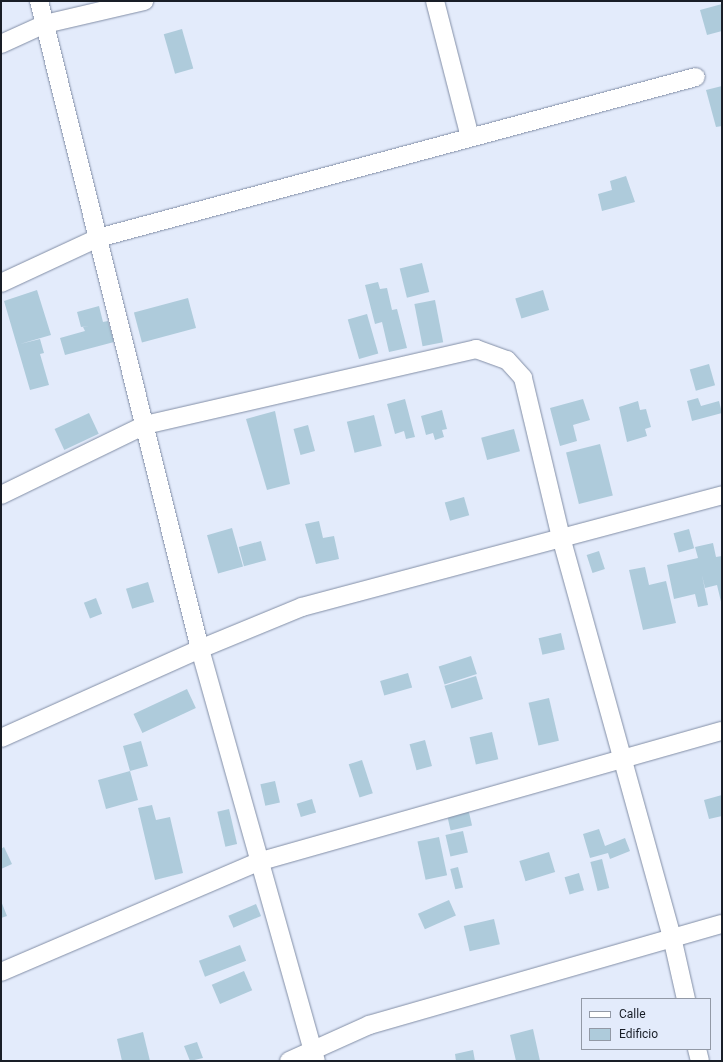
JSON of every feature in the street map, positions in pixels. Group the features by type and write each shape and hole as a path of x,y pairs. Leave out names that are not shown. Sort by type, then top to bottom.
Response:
{"street":[{"path":"39,1 200,649 258,862 314,1056"},
{"path":"1,44 45,24 144,1"},
{"path":"435,1 470,137"},
{"path":"1,283 98,238 696,76"},
{"path":"1,495 144,425 476,349 507,360 523,378 561,537 672,937 686,998"},
{"path":"1,738 200,649 302,607 722,495"},
{"path":"1,972 258,862 722,731"},
{"path":"289,1061 314,1056 369,1025 672,937 722,924"},
{"path":"697,1050 700,1061"}],"building":[{"path":"722,4 722,31 707,35 700,10"},
{"path":"182,29 193,68 175,74 164,34"},
{"path":"722,86 722,126 716,127 706,90"},
{"path":"626,176 635,202 602,211 598,194 612,190 610,181"},
{"path":"422,263 429,292 407,298 400,269"},
{"path":"378,282 380,289 387,288 392,310 397,309 407,348 389,352 382,322 375,324 365,285"},
{"path":"37,290 51,335 20,344 40,339 44,353 40,354 49,385 30,390 4,301"},
{"path":"543,290 549,310 521,319 515,298"},
{"path":"188,298 196,328 142,342 134,312"},
{"path":"435,300 443,342 423,346 414,304"},
{"path":"99,306 103,322 108,321 114,342 65,355 60,338 85,331 83,327 89,326 81,327 77,312"},
{"path":"367,314 378,353 359,359 348,320"},
{"path":"709,364 715,385 696,391 690,370"},
{"path":"698,398 701,406 719,401 722,413 692,421 687,401"},
{"path":"405,399 415,437 406,439 404,431 395,434 387,404"},
{"path":"583,399 590,420 573,425 577,441 560,446 550,408"},
{"path":"638,401 640,410 646,409 651,427 645,429 647,436 627,442 619,407"},
{"path":"442,410 447,429 442,430 444,437 435,440 433,433 426,435 421,416"},
{"path":"275,411 290,484 267,490 246,419"},
{"path":"89,413 99,434 64,450 55,429"},
{"path":"374,415 382,446 355,453 347,422"},
{"path":"308,425 315,451 300,455 294,429"},
{"path":"514,429 520,451 487,460 481,438"},
{"path":"600,444 613,495 579,504 566,452"},
{"path":"464,497 469,515 450,521 445,503"},
{"path":"319,521 323,538 334,536 339,559 316,564 305,524"},
{"path":"232,528 243,566 218,574 207,535"},
{"path":"689,529 694,548 679,552 674,533"},
{"path":"261,541 266,560 244,566 239,547"},
{"path":"713,543 716,557 722,556 722,606 717,585 705,588 702,575 708,605 698,607 695,594 674,599 667,565 698,558 695,547"},
{"path":"599,551 605,569 593,573 587,555"},
{"path":"645,567 649,585 666,581 676,623 643,630 629,570"},
{"path":"148,582 154,602 132,609 126,589"},
{"path":"96,598 102,614 90,619 84,603"},
{"path":"561,633 565,650 542,655 539,638"},
{"path":"471,656 477,674 445,685 439,667"},
{"path":"408,673 412,687 384,695 380,681"},
{"path":"476,676 483,699 451,709 444,686"},
{"path":"187,689 196,708 142,733 134,714"},
{"path":"549,698 559,741 538,746 529,703"},
{"path":"492,732 498,759 476,764 470,737"},
{"path":"425,740 432,766 417,770 410,744"},
{"path":"141,741 148,766 130,771 123,746"},
{"path":"362,760 373,793 360,798 349,764"},
{"path":"130,771 138,800 106,809 98,780"},
{"path":"275,781 280,802 265,806 260,784"},
{"path":"722,795 722,816 709,819 704,800"},
{"path":"312,799 316,812 301,817 297,804"},
{"path":"152,805 156,820 170,817 183,873 155,880 138,808"},
{"path":"468,808 472,826 451,830 447,813"},
{"path":"229,809 237,844 225,847 217,812"},
{"path":"599,829 605,846 625,838 630,851 610,859 608,853 590,858 583,834"},
{"path":"463,831 468,852 450,856 445,835"},
{"path":"439,837 447,875 426,880 417,842"},
{"path":"4,847 12,864 1,869 1,849"},
{"path":"549,852 555,872 525,881 519,861"},
{"path":"602,859 609,888 598,891 590,862"},
{"path":"458,867 463,887 455,889 450,869"},
{"path":"579,873 584,890 570,894 565,877"},
{"path":"449,900 456,916 425,929 418,914"},
{"path":"1,901 7,916 1,918"},
{"path":"256,904 261,916 233,928 228,916"},
{"path":"494,919 500,944 470,951 464,926"},
{"path":"240,945 246,961 205,977 199,961"},
{"path":"244,971 252,990 220,1004 212,985"},
{"path":"533,1029 540,1061 516,1061 510,1035"},
{"path":"143,1032 150,1061 122,1061 117,1039"},
{"path":"197,1042 203,1058 190,1061 184,1046"},
{"path":"473,1050 475,1061 456,1061 455,1054"}]}
